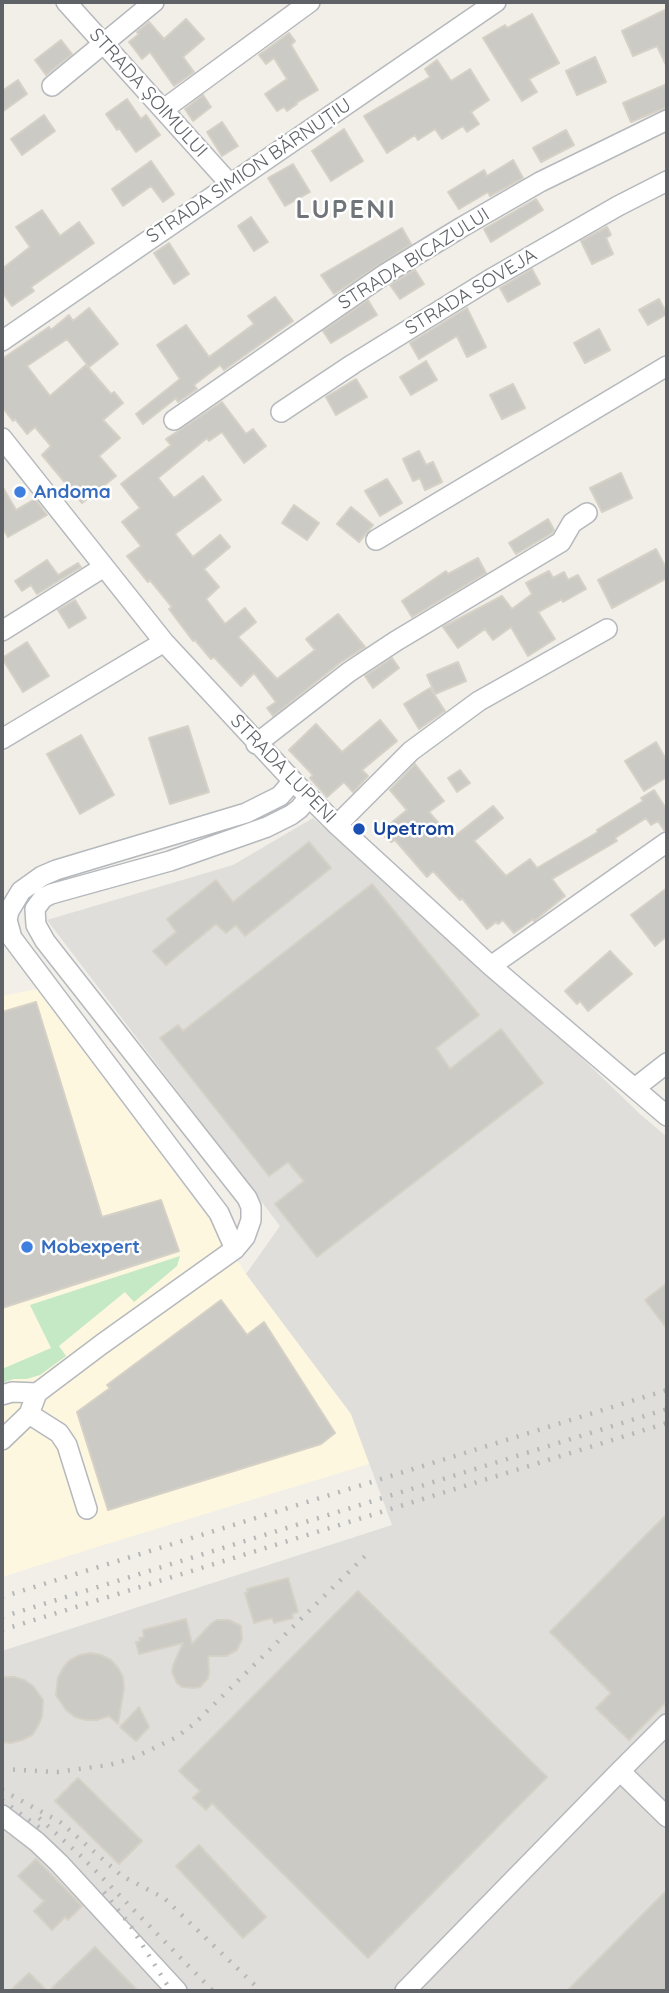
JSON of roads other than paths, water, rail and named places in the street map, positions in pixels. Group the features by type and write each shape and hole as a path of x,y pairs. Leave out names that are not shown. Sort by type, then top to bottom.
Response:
{"street":[{"name":"STRADA ȘOIMULUI","path":"66,2 230,184"},
{"path":"51,86 154,2"},
{"path":"164,109 310,2"},
{"name":"STRADA SIMION BĂRNUȚIU","path":"2,341 496,2"},
{"name":"STRADA BICAZULUI","path":"174,420 350,298 440,240 540,182 667,120"},
{"name":"STRADA SOVEJA","path":"281,412 489,280 667,181"},
{"path":"376,540 667,366"},
{"name":"STRADA LUPENI","path":"2,438 164,642 256,744 337,825 491,966 667,1116"},
{"path":"256,744 349,672 561,542 572,523 587,513"},
{"path":"2,631 104,567"},
{"path":"337,825 411,751 479,701 607,629"},
{"path":"2,739 164,642"},
{"path":"11,892 56,870 258,808 280,796 293,781"},
{"path":"2,1440 29,1414 37,1393 235,1250 250,1227 251,1207 247,1198 45,941 34,915 38,904 51,894 170,861 240,838 280,822 299,809 309,797"},
{"path":"491,966 667,842"},
{"path":"11,892 43,898"},
{"path":"11,892 7,920 12,938 219,1213 235,1250"},
{"path":"635,1088 667,1063"},
{"path":"2,1395 12,1392 37,1393"},
{"path":"29,1414 59,1433 66,1445 87,1509"},
{"path":"405,1991 667,1724"},
{"path":"620,1771 667,1817"},
{"path":"2,1815 59,1863 177,1991"}],"railway":[{"path":"2,1597 667,1390"},
{"path":"2,1617 667,1409"},
{"path":"2,1630 667,1423"},
{"path":"2,1769 57,1772 109,1765 133,1758 175,1738 194,1724 365,1556"},
{"path":"2,1790 60,1822 122,1876 164,1898 261,1991"},
{"path":"2,1800 44,1831"},
{"path":"39,1818 82,1857 213,1991"},
{"path":"104,1892 130,1925 171,1991"}],"place":[{"name":"Andoma","path":"20,492"},
{"name":"Upetrom","path":"359,829"},
{"name":"Mobexpert","path":"27,1247"}],"district":[{"name":"LUPENI","path":"346,210"}]}
